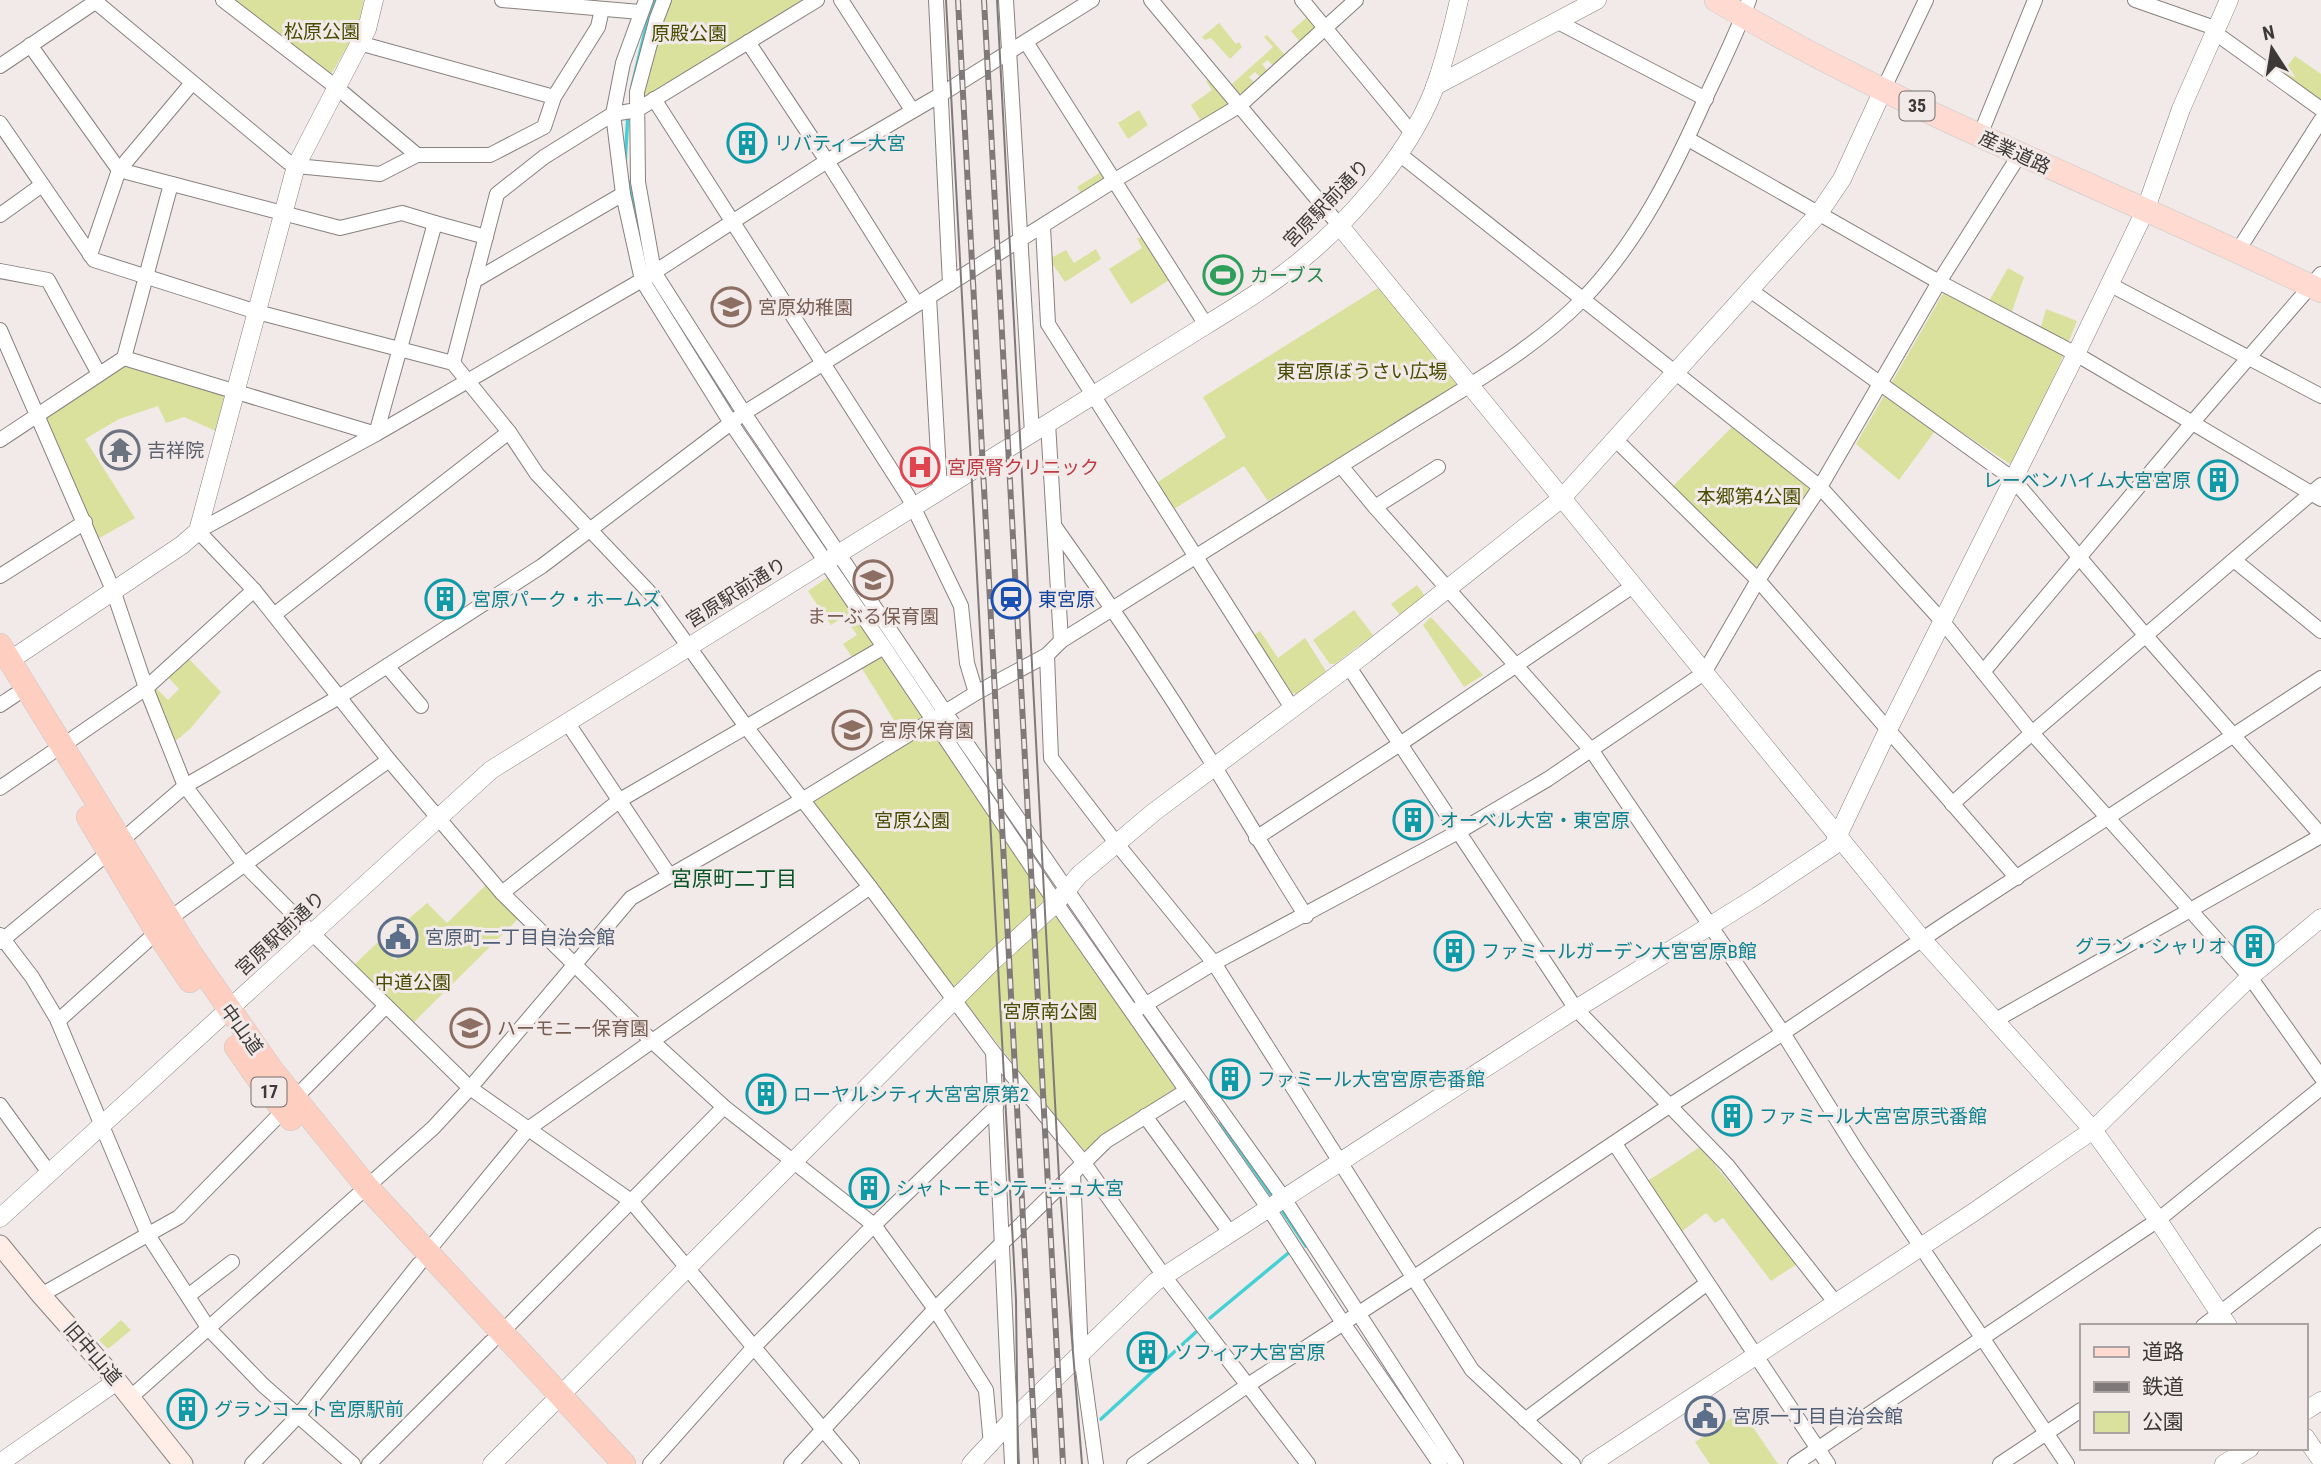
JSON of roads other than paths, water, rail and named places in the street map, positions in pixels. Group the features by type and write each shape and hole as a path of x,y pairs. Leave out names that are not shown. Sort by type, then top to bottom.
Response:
{"highway":[{"name":"中山道","path":"2,661 8,700 57,750"},
{"name":"中山道","path":"2,661 163,925 223,1015 261,1083 289,1105 313,1146 362,1191 555,1401 604,1464"},
{"name":"中山道","path":"555,1401 624,1464"}],"main road":[{"name":"産業道路","path":"1716,0 1746,8 1882,90 2237,252 2318,284"},
{"name":"旧中山道","path":"0,1245 41,1296 131,1397 183,1464"}],"street":[{"path":"223,0 417,155"},
{"path":"198,531 296,166 367,29 374,0"},
{"path":"502,0 602,9 643,6 622,63 648,276"},
{"path":"664,0 637,92 626,112 623,194 648,276 738,418 939,716 1351,1317 1456,1464"},
{"path":"453,363 497,194 544,158 654,99 817,0"},
{"path":"841,0 912,110"},
{"path":"936,0 950,284"},
{"path":"1006,0 1020,242 1040,428 1055,527 1060,641"},
{"path":"2,661 182,545 198,531 376,434 648,276 827,161 940,95 1092,0"},
{"path":"1151,0 1339,225 1922,939 2093,1130 2158,1220 2224,1320 2321,1235"},
{"path":"1302,0 1412,133"},
{"path":"353,1464 263,1385 209,1329 148,1235 58,1021 32,977 1,939 115,847 185,786 339,697 542,566 738,418 1115,180 1239,106 1356,0"},
{"name":"宮原駅前通り","path":"0,1218 491,770 1285,274 1339,225 1372,188 1412,133 1435,86 1459,0"},
{"path":"1435,86 1597,0"},
{"path":"492,1464 994,960 1117,844 1214,766 1349,667 1562,498 1819,213 1842,179 1926,0"},
{"path":"1980,135 2035,0"},
{"path":"2135,0 2183,15 2214,30 2321,109"},
{"path":"971,1464 1010,1422 1164,1276 1833,846 2145,211 2181,109 2229,0"},
{"path":"0,66 97,1 192,83 296,166 380,174 417,155 490,155 544,127 554,97 598,27 602,9"},
{"path":"131,1397 433,1128 631,898 802,800 976,693 1047,654 1060,641 1198,558 1522,350 1583,299 1632,238 1670,175 1746,8"},
{"path":"1556,21 1706,99"},
{"path":"1026,41 1206,325"},
{"path":"1449,41 1458,58 1481,61"},
{"path":"748,42 923,301 940,490"},
{"path":"359,43 554,97"},
{"path":"30,45 119,170 340,229 402,213 486,237"},
{"path":"90,255 119,170 192,83"},
{"path":"654,99 914,507 961,606 967,663 976,693"},
{"path":"2237,252 2321,120"},
{"path":"0,123 94,260 257,312 453,363 509,432 537,474 651,594 747,728 870,887 1079,1168 1308,1464"},
{"path":"1688,139 2318,492 2234,560 1952,804"},
{"path":"1398,153 1820,486 1943,622 2032,733 2250,977 2321,1077"},
{"path":"1139,1008 1214,963 1460,831 1592,751 1704,673 1758,580 1820,486 1939,282 2020,154"},
{"path":"0,440 124,358 171,184"},
{"path":"0,215 42,185"},
{"path":"474,281 623,194"},
{"path":"376,434 435,223"},
{"path":"1044,226 1048,324 1292,708"},
{"path":"0,271 48,280 99,374"},
{"path":"2109,284 2321,396"},
{"path":"1983,672 2192,423 2318,284"},
{"path":"1750,290 2013,479 2146,636 2321,835 1994,1021"},
{"path":"0,330 113,590 146,688 185,786 244,863 470,1088 631,1201 852,1464"},
{"path":"124,358 376,434"},
{"path":"275,614 509,432"},
{"path":"1616,440 1758,580 2017,878"},
{"path":"1341,466 1592,751 1783,1033 1856,1150 2067,1464"},
{"path":"1375,507 1438,467"},
{"path":"0,576 85,522"},
{"path":"1055,527 1113,608 1306,916"},
{"path":"198,531 275,614 389,760 502,892 653,1042 724,1107 874,1225 936,1309 986,1390 991,1445"},
{"path":"832,558 884,647 939,716"},
{"path":"2234,560 2321,631"},
{"path":"1256,838 1633,586"},
{"path":"0,788 146,688 254,590"},
{"path":"502,892 620,800 884,647"},
{"path":"1047,654 1051,758 1214,963 1472,1370 1573,1464"},
{"path":"387,666 421,706"},
{"path":"1349,667 1576,1009 1727,1164 1835,1302"},
{"path":"1134,1464 1248,1385 1669,1106 2321,678"},
{"path":"567,722 668,875"},
{"path":"58,1021 163,925 244,863 389,760"},
{"path":"252,1464 299,1416 528,1129 870,887"},
{"path":"1591,1464 1921,1247 2093,1130 2250,977 2321,918"},
{"path":"41,1296 179,1217 386,1006"},
{"path":"1139,1008 1186,1091 1276,1205"},
{"path":"993,1052 1012,1464"},
{"path":"1795,1464 2158,1220 2321,1088"},
{"path":"791,1464 936,1309 1106,1141 1186,1091"},
{"path":"0,1105 50,1174"},
{"path":"369,1464 724,1107"},
{"path":"650,1464 754,1347 874,1225 996,1107"},
{"path":"1145,1116 1231,1234"},
{"path":"1615,1144 1828,1464"},
{"path":"1079,1168 1081,1355 1096,1464"},
{"path":"188,1296 232,1262"},
{"path":"1525,1420 1706,1284"},
{"path":"1351,1317 1440,1464"},
{"path":"5,1459 117,1381"},
{"path":"2000,1464 2080,1411"},
{"path":"2307,1440 2321,1460"},
{"path":"2224,1464 2247,1450"}],"waterway":[{"path":"632,86 648,19 656,0"},
{"path":"625,163 628,114"},
{"path":"628,181 638,228"},
{"path":"650,279 731,405"},
{"path":"1221,1123 1275,1200"},
{"path":"1281,1209 1306,1246"},
{"path":"1210,1318 1292,1250"},
{"path":"1101,1419 1196,1332"}],"tram line":[{"path":"946,0 1016,1300 1018,1464"},
{"path":"997,0 1059,1178 1082,1464"}],"railway":[{"path":"958,0 1036,1464"},
{"path":"984,0 1063,1464"}],"place":[{"name":"リバティー大宮","path":"747,143"},
{"name":"カーブス","path":"1223,275"},
{"name":"宮原幼稚園","path":"731,307"},
{"name":"吉祥院","path":"120,450"},
{"name":"宮原腎クリニック","path":"920,467"},
{"name":"レーベンハイム大宮宮原","path":"2218,480"},
{"name":"まーぶる保育園","path":"873,580"},
{"name":"宮原パーク・ホームズ","path":"445,599"},
{"name":"東宮原","path":"1011,599"},
{"name":"宮原保育園","path":"852,730"},
{"name":"オーベル大宮・東宮原","path":"1413,820"},
{"name":"宮原町二丁目自治会館","path":"398,937"},
{"name":"グラン・シャリオ","path":"2254,946"},
{"name":"ファミールガーデン大宮宮原B館","path":"1454,951"},
{"name":"ハーモニー保育園","path":"470,1028"},
{"name":"ファミール大宮宮原壱番館","path":"1230,1079"},
{"name":"ローヤルシティ大宮宮原第2","path":"766,1094"},
{"name":"ファミール大宮宮原弐番館","path":"1732,1116"},
{"name":"シャトーモンテーニュ大宮","path":"869,1188"},
{"name":"ソフィア大宮宮原","path":"1147,1352"},
{"name":"グランコート宮原駅前","path":"187,1409"},
{"name":"宮原一丁目自治会館","path":"1705,1416"}],"district":[{"name":"宮原町二丁目","path":"734,879"}],"park label":[{"name":"松原公園","path":"322,31"},
{"name":"原殿公園","path":"689,33"},
{"name":"東宮原ぼうさい広場","path":"1362,371"},
{"name":"本郷第4公園","path":"1749,496"},
{"name":"宮原公園","path":"912,820"},
{"name":"中道公園","path":"413,982"},
{"name":"宮原南公園","path":"1050,1011"}]}
